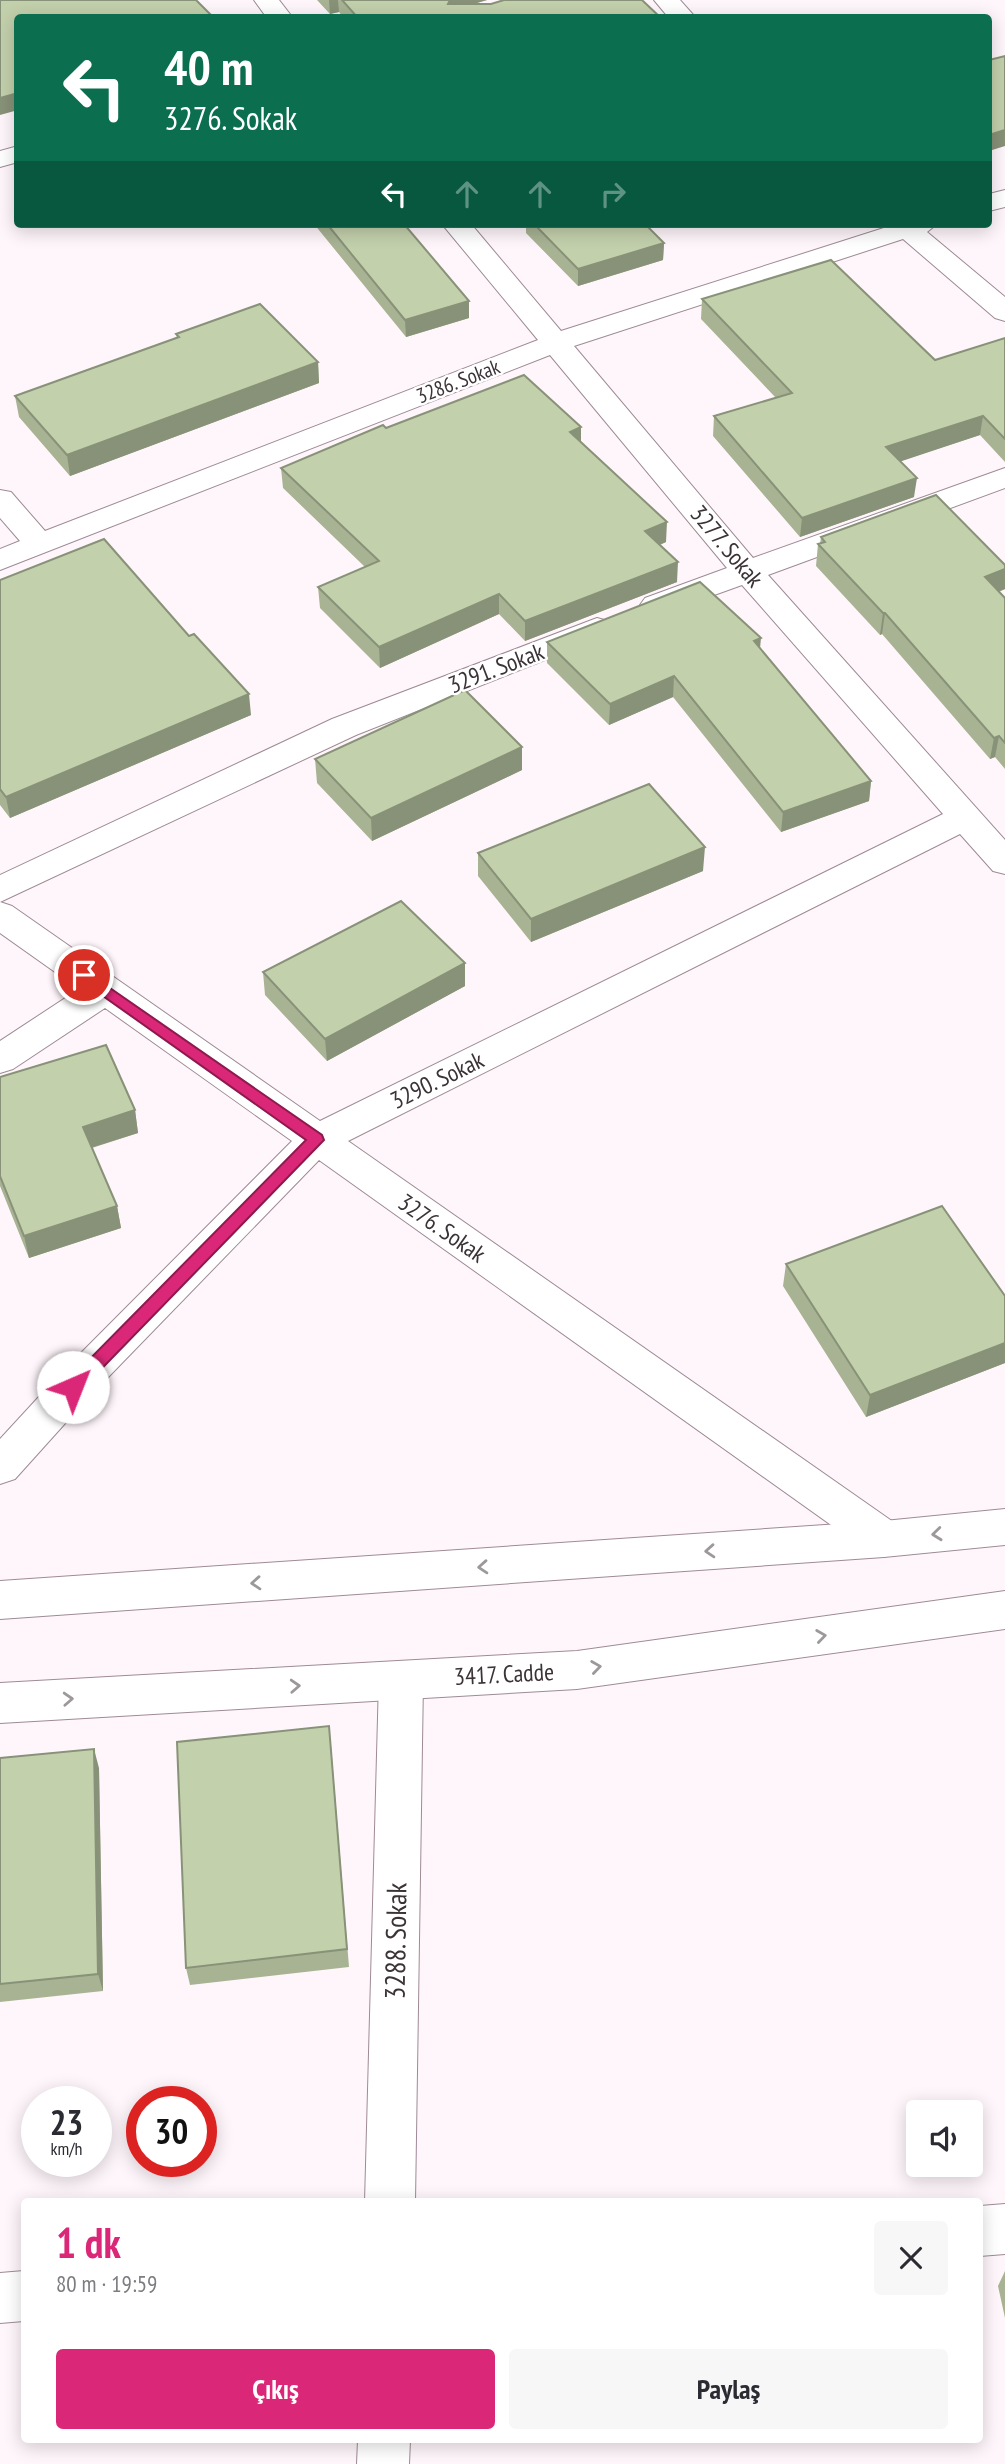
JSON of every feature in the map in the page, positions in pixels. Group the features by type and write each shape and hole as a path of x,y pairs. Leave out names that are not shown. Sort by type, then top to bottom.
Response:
{"street":[{"path":"266,0 278,14"},
{"path":"666,0 680,14"},
{"name":"3277. Sokak","path":"459,228 746,570 1005,862"},
{"name":"3286. Sokak","path":"0,560 557,342 905,228"},
{"path":"913,228 1005,312"},
{"name":"3291. Sokak","path":"0,890 344,727 746,570 1005,477"},
{"path":"0,499 39,544"},
{"name":"3290. Sokak","path":"0,1467 73,1387 316,1140 965,817"},
{"name":"3276. Sokak","path":"0,915 884,1539"},
{"path":"0,1059 105,990"},
{"path":"0,1600 884,1539 1005,1527"},
{"name":"3417. Cadde","path":"0,1703 577,1670 1005,1610"},
{"name":"3288. Sokak","path":"390,2198 401,1680"},
{"path":"983,2231 1005,2229"},
{"path":"0,2298 21,2296"},
{"path":"383,2464 384,2443"}],"building":[{"path":"0,0 196,0 210,14 14,14 14,94 0,98"},
{"path":"342,0 450,0 448,4 491,4 504,0 642,0 657,14 354,14"},
{"path":"1005,56 1005,130 992,134 992,59"},
{"path":"330,228 407,228 469,301 405,320"},
{"path":"538,228 649,228 664,243 578,269"},
{"path":"831,260 935,360 1005,338 1005,439 983,416 886,447 917,478 802,518 714,416 792,393 702,299"},
{"path":"260,304 318,362 67,455 15,396 179,337 176,334"},
{"path":"524,375 581,427 570,432 667,522 645,531 678,562 525,621 499,594 379,647 318,587 379,561 281,468 383,425 386,428"},
{"path":"936,495 1005,565 1005,569 985,577 1005,598 1005,743 999,736 994,738 885,613 818,544 825,542 821,537"},
{"path":"104,539 189,636 194,634 249,694 6,797 0,789 0,580"},
{"path":"700,582 761,638 754,641 871,781 783,812 674,676 610,704 547,642"},
{"path":"465,690 522,747 371,818 315,759"},
{"path":"649,784 705,847 531,919 478,853"},
{"path":"401,901 465,963 325,1039 263,972"},
{"path":"106,1045 135,1110 83,1127 117,1206 24,1236 0,1176 0,1077"},
{"path":"942,1206 1005,1296 1005,1343 870,1395 786,1264"},
{"path":"329,1726 347,1949 186,1968 177,1742"},
{"path":"94,1749 98,1974 0,1984 0,1758"}],"route":[{"path":"73,1387 316,1140 84,975"}]}
